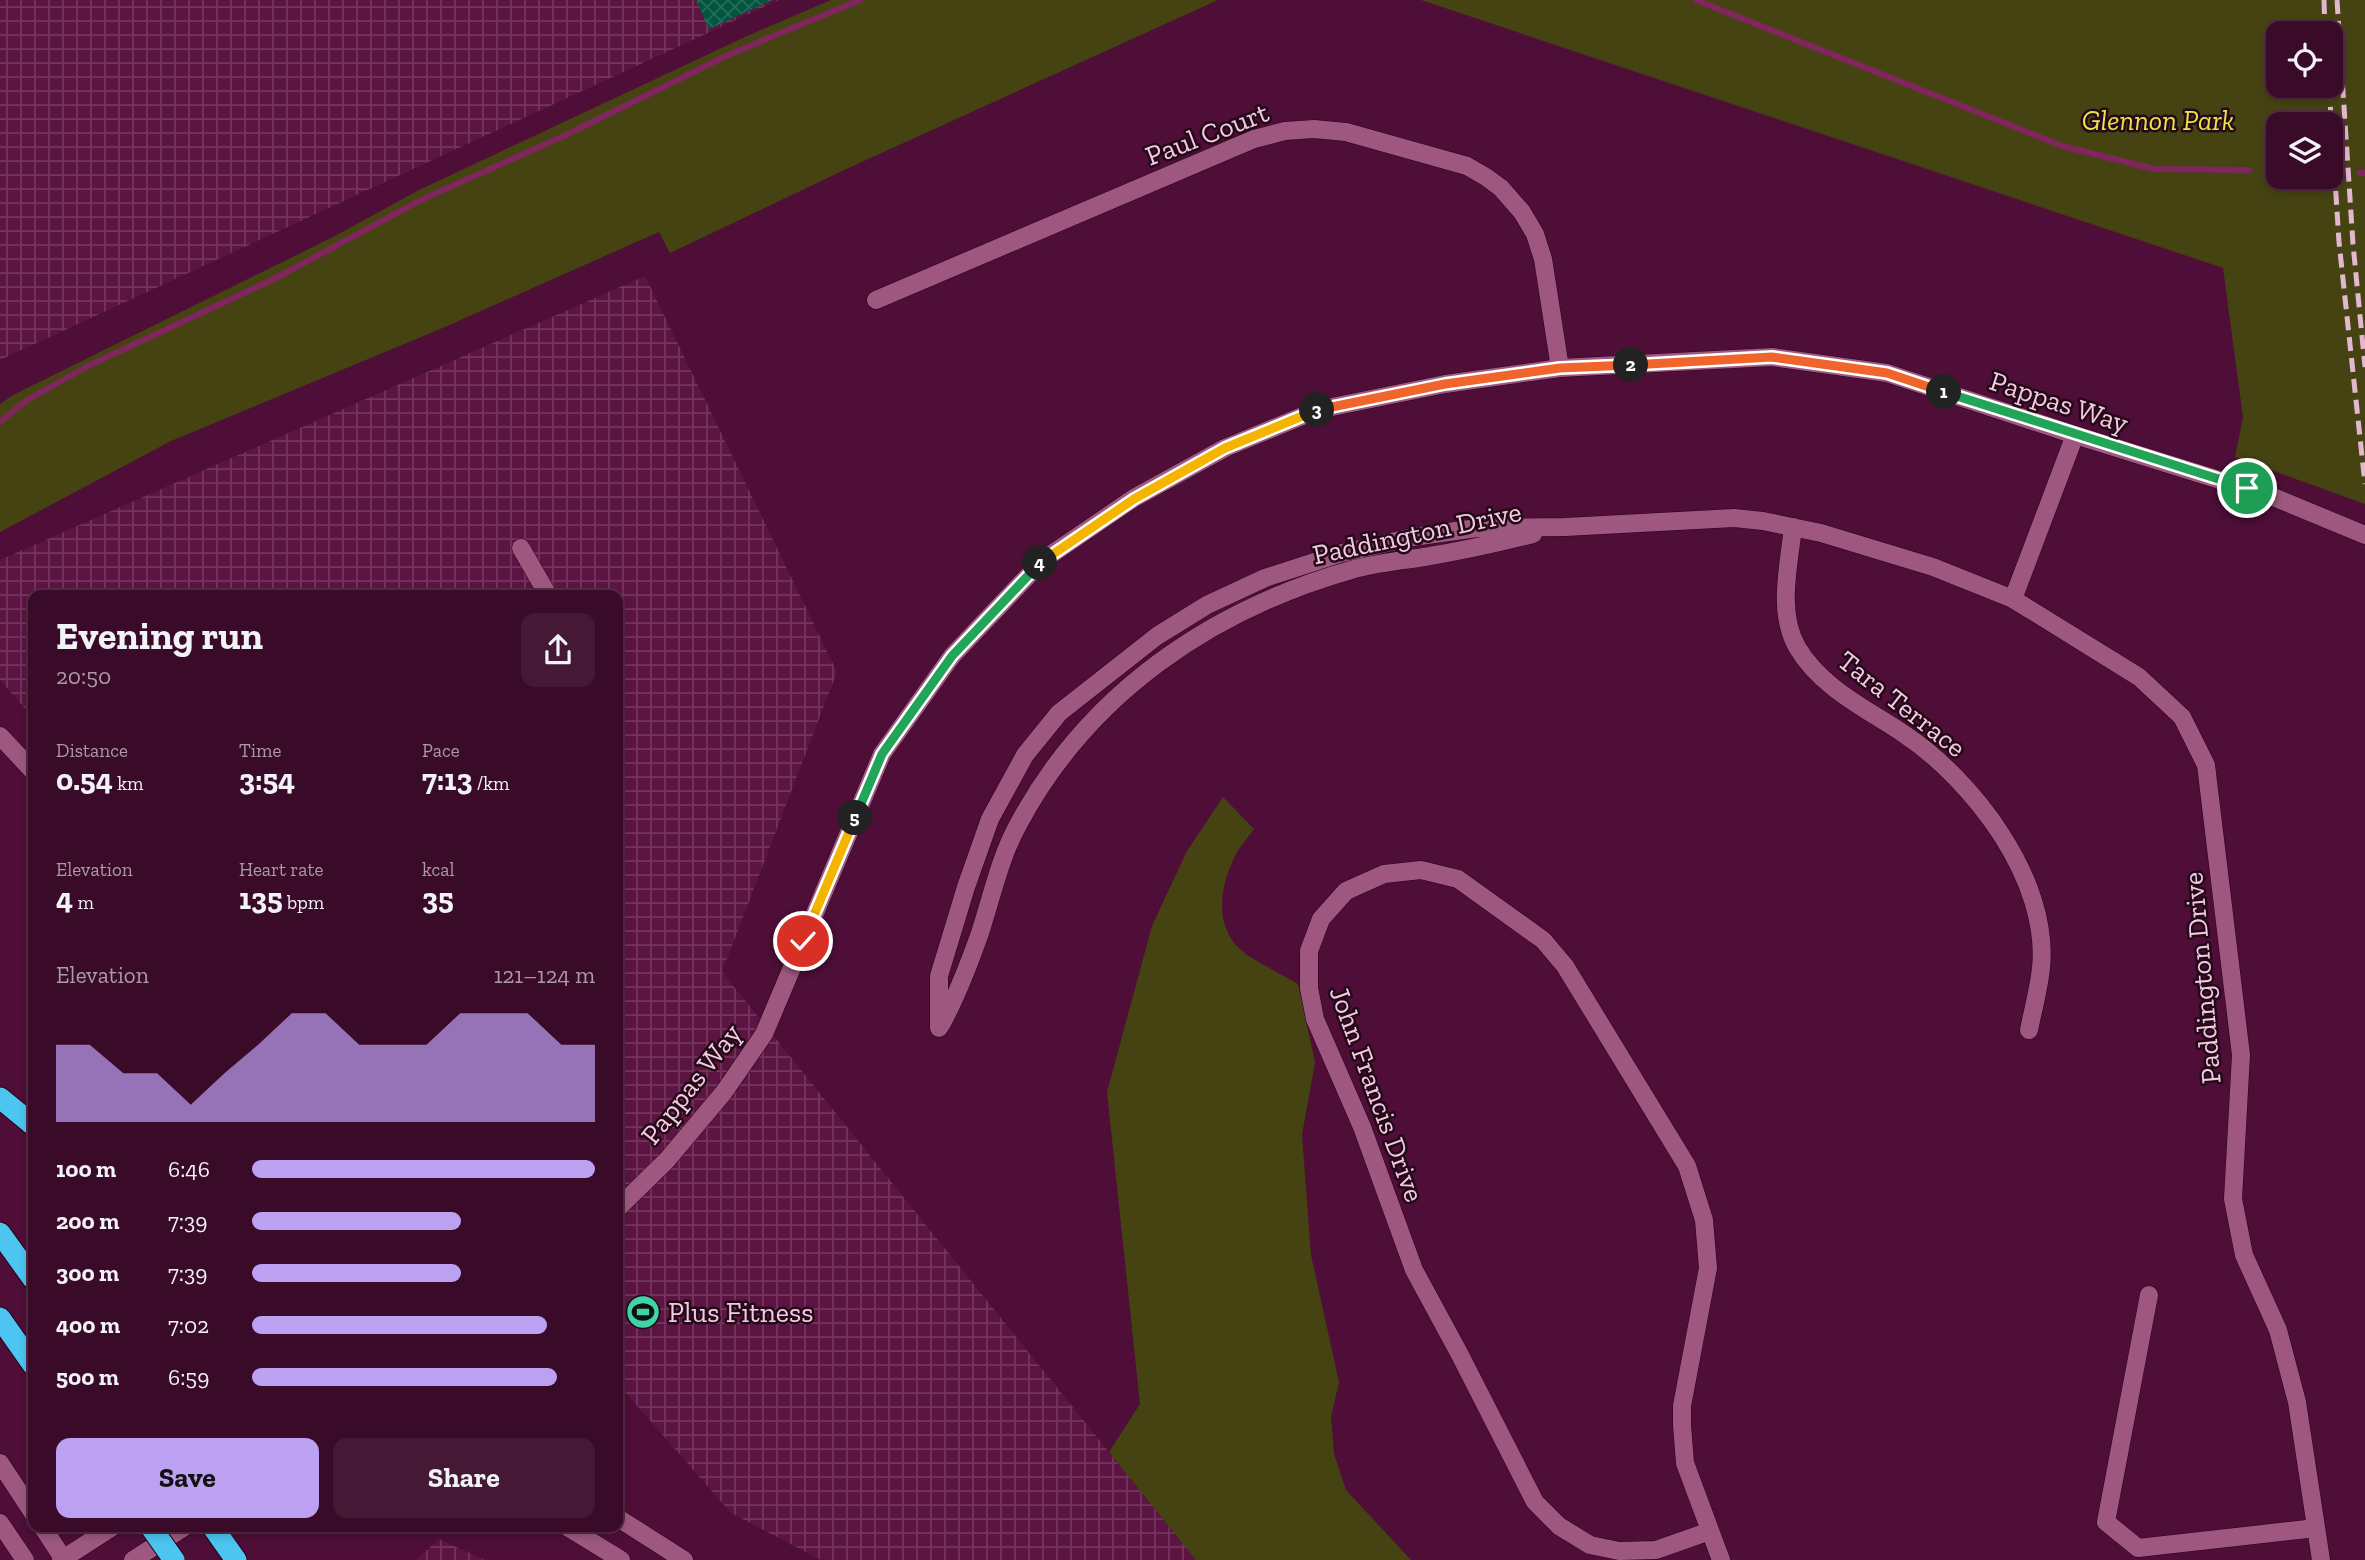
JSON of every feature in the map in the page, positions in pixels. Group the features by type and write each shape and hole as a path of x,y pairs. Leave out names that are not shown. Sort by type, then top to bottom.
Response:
{"highway":[{"path":"0,1098 28,1121"},
{"path":"0,1233 28,1272"},
{"path":"0,1318 28,1357"},
{"path":"154,1532 174,1560"},
{"path":"216,1532 231,1553"}],"street":[{"name":"Paul Court","path":"876,300 1254,139 1285,131 1314,129 1346,132 1467,166 1501,188 1522,212 1535,234 1543,259 1560,368"},
{"name":"Pappas Way","path":"623,1203 667,1160 724,1092 764,1034 882,754 952,656 1043,560 1134,499 1225,448 1317,410 1445,384 1560,368 1772,357 1887,373 2271,496 2365,535"},
{"path":"2013,599 2074,435"},
{"name":"Paddington Drive","path":"1565,527 1474,548 1343,572 1298,587 1227,618 1170,653 1083,729 1046,778 1005,850 980,933 954,1001 939,1028 939,976 990,819 1025,755 1059,713 1157,636 1207,605 1265,578 1342,553 1413,537 1477,528 1565,527 1734,518 1821,533 1933,567 2013,599 2139,677 2182,717 2206,765 2241,1055 2233,1199 2244,1255 2278,1330 2297,1402 2321,1560"},
{"name":"Tara Terrace","path":"1793,527 1786,595 1788,624 1797,647 1839,692 1906,735 1934,757 1973,797 2001,836 2029,886 2039,927 2041,967 2029,1030"},
{"path":"521,548 545,590"},
{"path":"0,736 28,766"},
{"name":"John Francis Drive","path":"1710,1531 1656,1550 1619,1551 1590,1545 1559,1526 1535,1502 1414,1270 1362,1127 1315,1019 1308,988 1310,951 1321,919 1346,891 1384,874 1421,870 1458,879 1543,940 1565,966 1686,1166 1704,1220 1708,1268 1682,1406 1685,1463 1721,1560"},
{"path":"2149,1295 2106,1522 2138,1548 2316,1528"},
{"path":"0,1463 28,1500"},
{"path":"623,1521 684,1560"},
{"path":"0,1523 25,1560"},
{"path":"46,1532 63,1560 105,1532"},
{"path":"133,1560 177,1532"},
{"path":"576,1532 621,1560"}],"shaded area":[{"path":"0,0 779,0 0,360"},
{"path":"645,276 837,672 722,972 1196,1560 821,1560 731,1513 623,1390 623,590 28,590 28,712 0,680 0,560"},
{"path":"439,1539 485,1560 416,1560"}],"green space":[{"path":"831,0 1218,0 842,171 670,253 659,232 438,330 171,441 0,532 0,404 13,395 335,236 419,190 747,36"},
{"name":"Glennon Park","path":"1421,0 2365,0 2365,504 2235,457 2243,417 2223,268"},
{"path":"1223,797 1254,829 1237,852 1225,881 1222,908 1228,933 1246,954 1298,984 1315,1062 1302,1135 1311,1255 1339,1382 1331,1417 1334,1454 1346,1490 1411,1560 1196,1560 1109,1452 1140,1404 1107,1092 1152,926 1187,851"}],"building":[{"path":"696,0 772,0 709,29"}],"waterway":[{"path":"0,422 27,400 88,366 274,279 421,200 568,134 728,55 860,0"},
{"path":"1696,0 2062,146 2154,169 2249,170"},
{"path":"2360,173 2365,173"}],"railway":[{"path":"2324,0 2325,21"},
{"path":"2337,0 2353,244 2365,367"},
{"path":"2330,98 2339,242 2365,484"}],"place":[{"name":"Plus Fitness","path":"643,1312"}],"route":[{"path":"803,941 882,754 952,656 1043,560 1134,499 1225,448 1317,410 1445,384 1560,368 1772,357 1887,373 2074,435 2247,488"}]}
